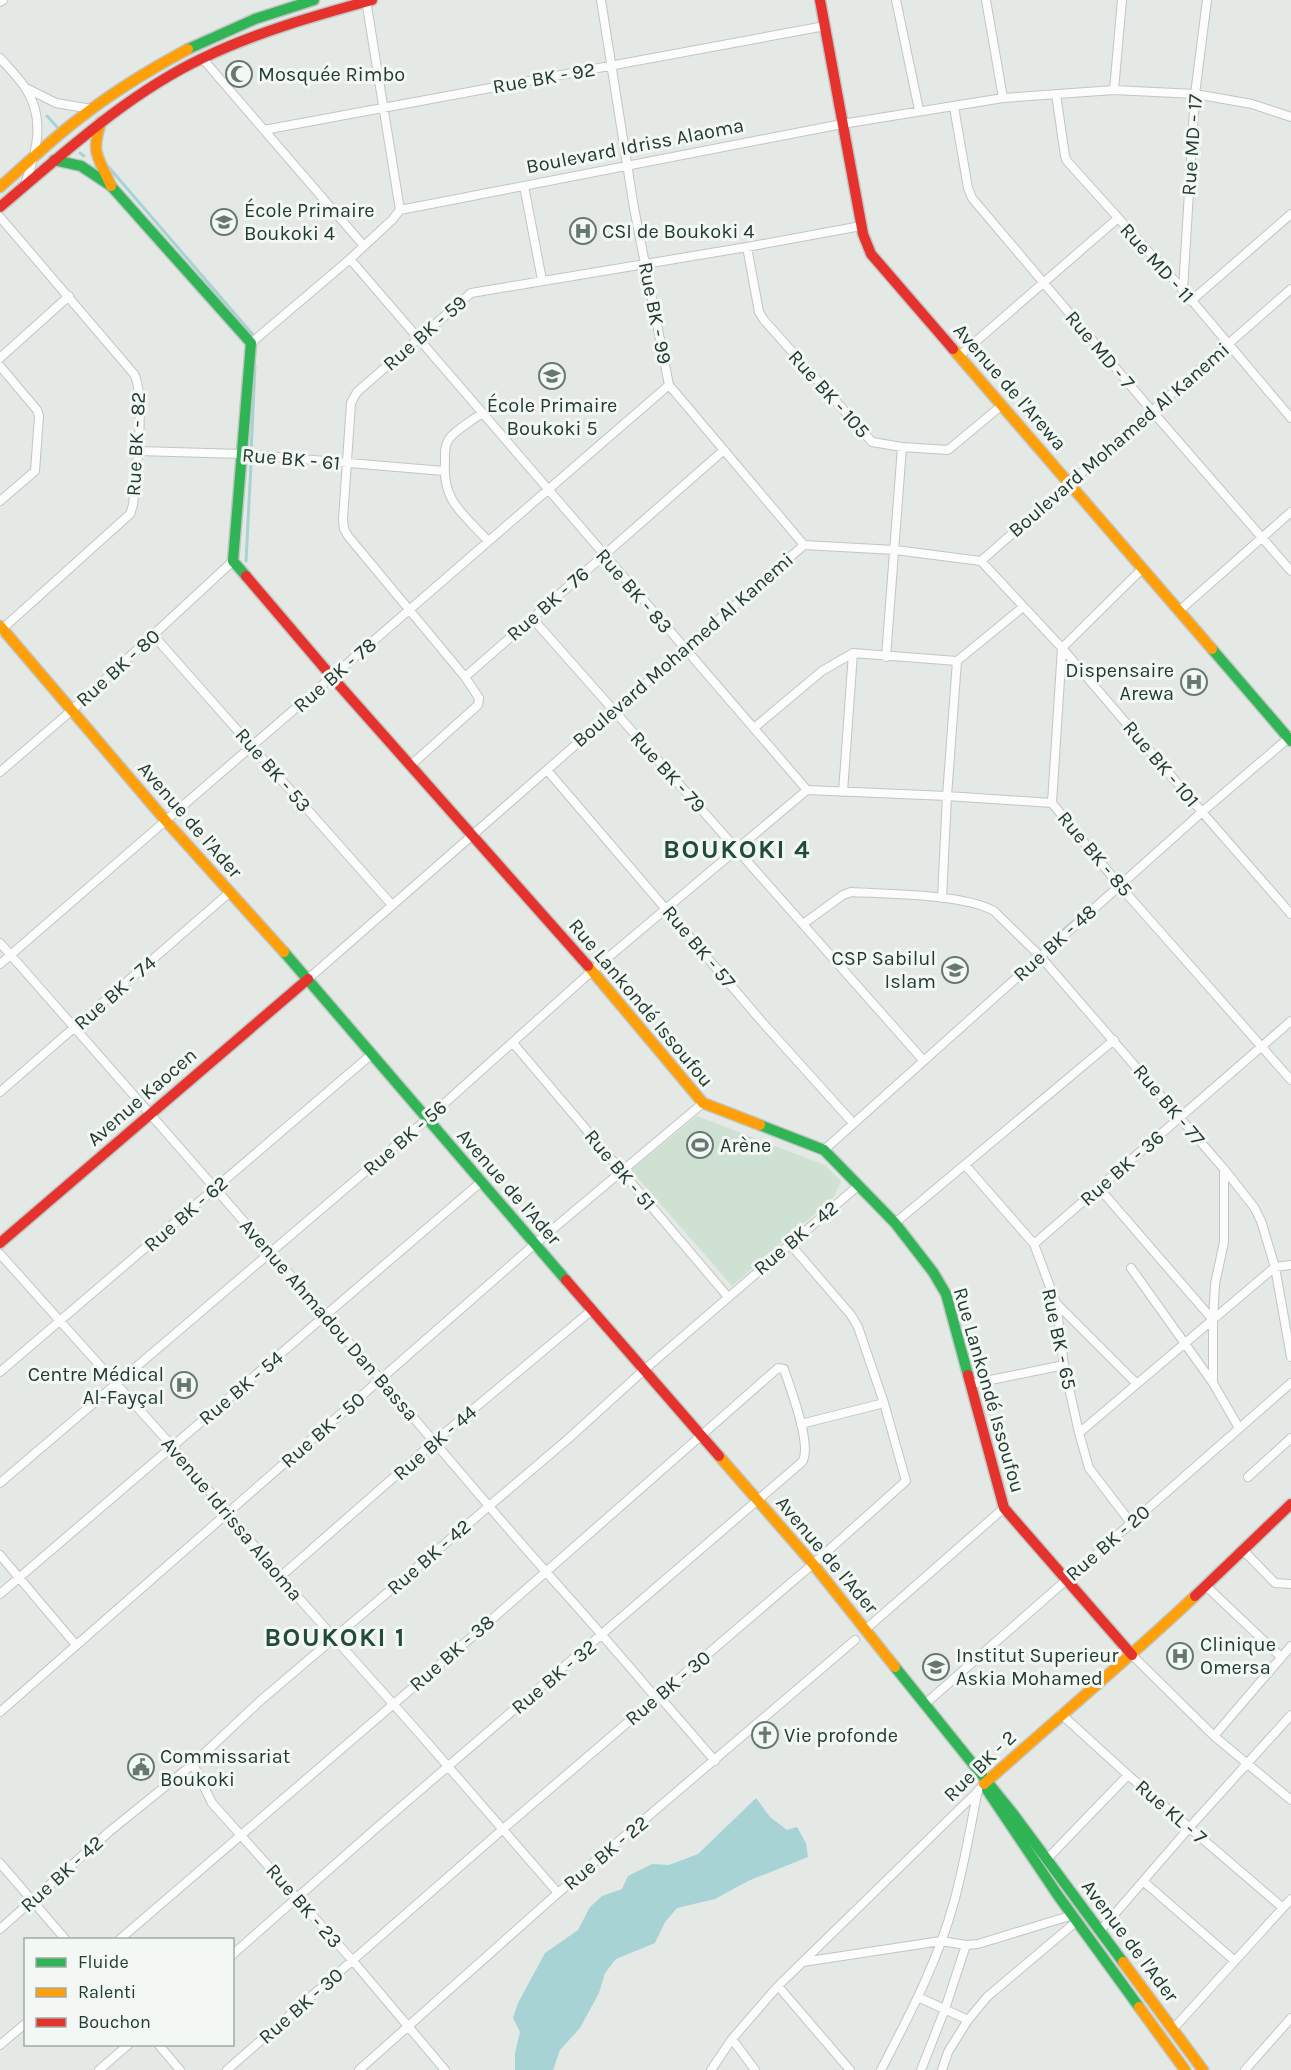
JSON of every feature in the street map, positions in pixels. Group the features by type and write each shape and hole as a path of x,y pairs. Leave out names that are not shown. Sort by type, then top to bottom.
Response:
{"street":[{"path":"0,187 91,109 152,70 194,46 277,10 314,0"},
{"path":"0,207 100,122 202,58 279,26 368,0 399,210 392,220 350,259 251,343 233,561"},
{"name":"Rue BK - 99","path":"601,0 627,165 669,385 804,544"},
{"name":"Avenue de l'Arewa","path":"820,0 861,226 871,254 1290,738"},
{"path":"896,0 919,110"},
{"path":"986,0 1003,98"},
{"path":"1114,90 1122,0"},
{"name":"Rue MD - 17","path":"1183,290 1195,94 1208,0"},
{"name":"Rue BK - 92","path":"264,130 825,26"},
{"path":"0,58 25,87 36,110 38,133 34,157 23,187"},
{"path":"202,58 364,246"},
{"path":"25,87 56,103 91,109"},
{"name":"Boulevard Idriss Alaoma","path":"399,210 842,124 1003,98 1114,90 1195,94 1252,104 1291,117"},
{"name":"Rue MD - 11","path":"1056,94 1065,156 1118,219 1183,290 1291,418"},
{"name":"Rue MD - 7","path":"954,107 970,194 1043,283 1291,571"},
{"path":"100,122 94,142 95,154 111,186"},
{"path":"54,160 81,166 111,186 251,343"},
{"path":"524,186 542,280"},
{"path":"1191,301 1291,214"},
{"name":"Rue BK - 82","path":"0,217 138,380 138,451 133,505 130,514 1,629"},
{"path":"959,356 1118,219"},
{"name":"Rue BK - 59","path":"465,677 344,529 346,464 353,396 471,292 861,226"},
{"name":"Rue BK - 105","path":"747,247 759,312 764,320 869,440 902,447 948,450 1001,406"},
{"name":"Rue BK - 83","path":"350,259 807,790"},
{"name":"Boulevard Mohamed Al Kanemi","path":"308,979 804,544 895,550 981,561 1291,289"},
{"path":"0,358 69,296"},
{"path":"0,366 37,410 40,423 35,471 0,501"},
{"name":"Rue BK - 78","path":"0,964 669,385"},
{"path":"482,413 449,438 445,451 444,471 445,485 451,500 488,541"},
{"path":"886,657 902,447"},
{"name":"Rue BK - 76","path":"465,677 724,450"},
{"name":"Rue BK - 61","path":"138,451 242,454 444,471"},
{"path":"1179,610 1291,512"},
{"name":"Rue BK - 80","path":"0,772 71,711 233,561"},
{"name":"Rue Lankondé Issoufou","path":"233,561 471,836 592,971 702,1103 824,1150 896,1223 933,1272 946,1294 1004,1508 1132,1655"},
{"name":"Rue BK - 101","path":"981,561 1062,648 1291,914"},
{"path":"1062,648 1142,569"},
{"path":"754,728 822,671 853,654 957,661 1023,607"},
{"name":"Rue BK - 79","path":"532,618 923,1060"},
{"name":"Avenue de l'Ader","path":"1,629 166,821 308,979 813,1564 925,1704 1185,2070"},
{"name":"Rue BK - 53","path":"153,636 392,905"},
{"name":"Rue BK - 85","path":"1062,648 1052,803 1119,885 1291,1080"},
{"path":"843,792 853,654"},
{"path":"942,898 957,661"},
{"path":"411,765 478,705 479,698 465,677"},
{"name":"Rue BK - 48","path":"824,1150 1119,885 1290,738"},
{"name":"Rue BK - 57","path":"547,770 763,1023 853,1123"},
{"path":"807,790 1052,803"},
{"name":"Rue BK - 56","path":"0,1483 427,1119 592,971 807,790"},
{"path":"803,924 843,895 852,892 942,898 986,906 1040,956"},
{"name":"Rue BK - 74","path":"0,1092 230,893"},
{"name":"Avenue Ahmadou Dan Bassa","path":"0,943 272,1252 488,1506 715,1761"},
{"name":"Rue BK - 77","path":"1040,956 1224,1169 1254,1207 1261,1221 1275,1267"},
{"name":"Avenue Kaocen","path":"0,1243 308,979"},
{"name":"Rue BK - 36","path":"1034,1244 1291,1021"},
{"path":"896,1223 1114,1040"},
{"name":"Rue BK - 51","path":"513,1043 728,1297"},
{"name":"Rue BK - 62","path":"0,1372 372,1054"},
{"name":"Rue BK - 50","path":"0,1712 535,1244 702,1103"},
{"name":"Rue BK - 65","path":"966,1166 1034,1244 1056,1303 1064,1365 1089,1468 1131,1523"},
{"path":"1213,1383 1215,1284 1224,1242 1224,1169"},
{"name":"Rue BK - 54","path":"0,1594 482,1182"},
{"name":"Rue BK - 42","path":"0,1929 110,1832 193,1764 260,1701 568,1439 644,1370 859,1185"},
{"path":"1099,1188 1213,1320"},
{"name":"Rue BK - 30","path":"227,2070 906,1481 884,1402 855,1321 790,1244"},
{"name":"Avenue Idrissa Alaoma","path":"0,1254 172,1446 280,1577 558,1893"},
{"path":"1079,1433 1275,1267 1291,1265"},
{"path":"1275,1267 1291,1357"},
{"path":"1131,1268 1213,1383 1239,1428"},
{"path":"1056,1303 1137,1384"},
{"name":"Rue BK - 44","path":"280,1577 434,1442 592,1310"},
{"path":"971,1384 1064,1365"},
{"name":"Rue BK - 38","path":"121,1938 778,1368 784,1369"},
{"name":"Rue BK - 32","path":"234,1953 804,1458 806,1454 801,1424 784,1369"},
{"name":"Rue BK - 20","path":"925,1704 1291,1383"},
{"path":"801,1424 884,1402"},
{"path":"1248,1477 1291,1438"},
{"name":"Rue BK - 2","path":"711,2070 732,2038 778,1986 983,1784 1061,1714 1132,1655 1291,1504"},
{"path":"866,1629 1004,1508"},
{"path":"1243,1550 1275,1583 1291,1584"},
{"path":"0,1555 76,1645"},
{"path":"1206,1586 1281,1657"},
{"name":"Rue BK - 22","path":"359,2070 558,1893 855,1640"},
{"path":"1214,1736 1291,1646"},
{"path":"1132,1655 1214,1736 1291,1800"},
{"name":"Rue KL - 7","path":"1061,1714 1128,1775 1283,1908"},
{"path":"1100,1931 1291,1715"},
{"name":"Rue BK - 23","path":"193,1764 212,1803 353,1961 446,2070"},
{"path":"1047,1859 1128,1775"},
{"path":"881,2070 918,1997 941,1941 954,1903 983,1784"},
{"name":"Avenue de l'Ader","path":"983,1784 1047,1859 1203,2070"},
{"path":"0,1863 64,1938"},
{"path":"1143,1881 1235,1961"},
{"path":"1173,2029 1291,1899"},
{"path":"802,1962 941,1941 966,1945 987,1942 1075,1918"},
{"path":"942,2070 945,2057 968,2020 987,1997 1075,1918"},
{"path":"921,2070 945,2009 966,1945"},
{"path":"778,1986 850,2070"},
{"path":"918,1997 968,2020"},
{"path":"1245,2070 1291,2018"},
{"path":"0,2046 24,2025"},
{"path":"732,2038 755,2070"},
{"path":"99,2070 127,2046"},
{"path":"160,2046 180,2070"}],"green space":[{"path":"697,1116 825,1165 841,1181 834,1197 732,1286 631,1170"}],"water":[{"path":"756,1798 770,1817 787,1830 797,1827 806,1843 808,1857 748,1881 715,1899 677,1908 665,1922 655,1943 616,1959 605,1973 599,1993 580,2028 560,2050 553,2070 515,2070 515,2053 520,2032 513,2018 518,2003 545,1953 578,1930 590,1907 602,1896 622,1889 628,1876 652,1864 669,1865 698,1854"}],"waterway":[{"path":"47,116 58,128"},
{"path":"80,153 84,156"},
{"path":"106,164 254,336"},
{"path":"251,453 255,366"},
{"path":"246,561 251,464"},
{"path":"1044,949 1088,909"}],"traffic: fast":[{"path":"188,49 255,19 314,0"},
{"path":"54,160 81,166 111,186 251,343 233,561 246,576"},
{"path":"1212,649 1291,741"},
{"path":"284,952 566,1280"},
{"path":"760,1125 824,1150 895,1223 933,1272 946,1294 968,1375"},
{"path":"895,1667 1014,1815 1123,1962"},
{"path":"987,1790 1059,1897 1139,2007"}],"traffic: slow":[{"path":"0,187 89,111 131,82 188,49"},
{"path":"101,122 96,142 97,156 111,186"},
{"path":"953,349 1212,649"},
{"path":"0,626 166,821 284,952"},
{"path":"588,966 703,1103 760,1125"},
{"path":"719,1456 813,1564 895,1667"},
{"path":"984,1784 1195,1596"},
{"path":"1123,1962 1203,2070"},
{"path":"1139,2007 1185,2070"}],"traffic: jam":[{"path":"0,207 97,126 148,89 175,73 203,58 265,32 372,0"},
{"path":"820,0 863,234 871,254 953,349"},
{"path":"246,576 332,677 588,966"},
{"path":"0,1243 308,979"},
{"path":"566,1280 719,1456"},
{"path":"968,1375 1004,1508 1132,1655"},
{"path":"1195,1596 1291,1504"}],"place":[{"name":"Mosquée Rimbo","path":"239,74"},
{"name":"École Primaire Boukoki 4","path":"224,222"},
{"name":"CSI de Boukoki 4","path":"583,231"},
{"name":"École Primaire Boukoki 5","path":"552,376"},
{"name":"Dispensaire Arewa","path":"1194,682"},
{"name":"CSP Sabilul Islam","path":"955,970"},
{"name":"Arène","path":"700,1145"},
{"name":"Centre Médical Al-Fayçal","path":"184,1385"},
{"name":"Clinique Omersa","path":"1180,1656"},
{"name":"Institut Superieur Askia Mohamed","path":"936,1667"},
{"name":"Vie profonde","path":"765,1735"},
{"name":"Commissariat Boukoki","path":"141,1767"}],"district":[{"name":"BOUKOKI 4","path":"737,849"},
{"name":"BOUKOKI 1","path":"335,1637"}]}
